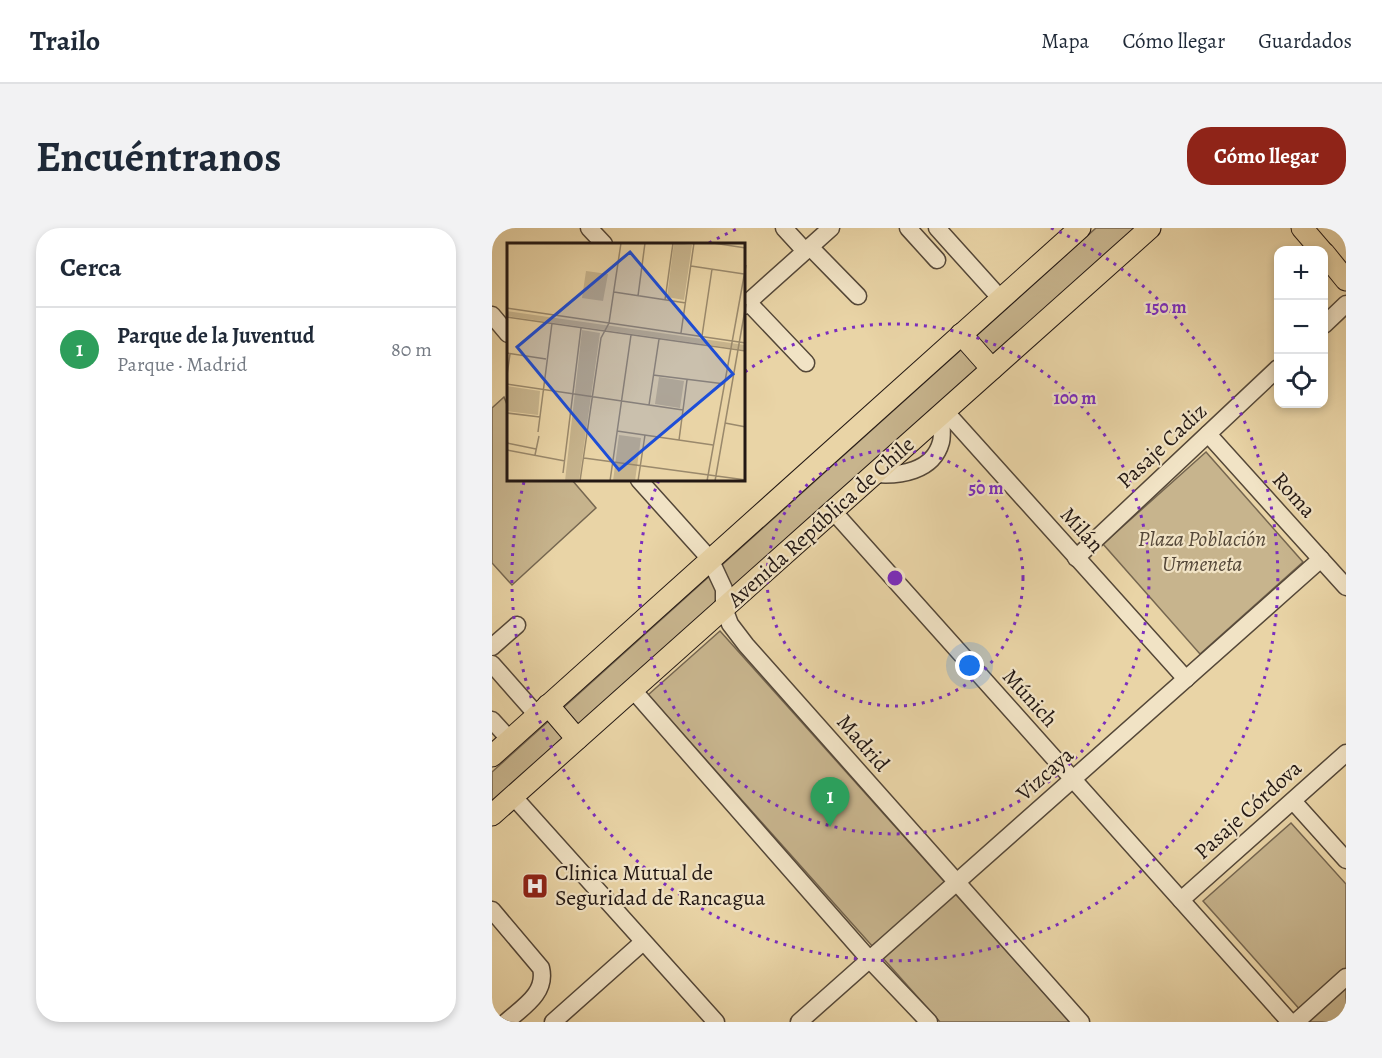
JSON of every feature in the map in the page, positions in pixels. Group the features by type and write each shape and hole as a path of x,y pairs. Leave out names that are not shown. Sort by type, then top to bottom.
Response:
{"main road":[{"name":"Avenida República de Chile","path":"492,756 1080,228"},
{"name":"Avenida República de Chile","path":"492,815 1150,228"},
{"path":"1302,228 1317,246"},
{"path":"1328,259 1346,280"},
{"path":"961,334 992,369"},
{"path":"542,710 577,740"}],"street":[{"path":"589,228 603,243"},
{"path":"784,228 858,296"},
{"path":"806,363 746,304 831,228"},
{"path":"908,228 937,260"},
{"path":"937,228 1001,298"},
{"path":"1328,320 1346,304"},
{"path":"492,315 507,333"},
{"name":"Pasaje Cadiz","path":"1076,558 1274,372"},
{"name":"Milán","path":"943,413 1186,679"},
{"name":"Roma","path":"1208,434 1346,586"},
{"name":"Madrid","path":"641,482 710,559 724,589 724,608 730,624 746,645 1081,1022"},
{"name":"Múnich","path":"833,511 1290,1022"},
{"name":"Vizcaya","path":"799,1022 1321,559"},
{"path":"492,647 516,625"},
{"path":"492,664 542,710"},
{"path":"633,690 869,959 929,1022"},
{"path":"492,720 510,740"},
{"name":"Pasaje Córdova","path":"1181,900 1346,753"},
{"path":"513,796 716,1022"},
{"path":"1293,801 1346,860"},
{"path":"492,910 541,968 544,979 538,992 506,1022"},
{"path":"553,1022 643,942"},
{"path":"1296,1022 1346,977"}],"green space":[{"path":"1096,228 1137,228 492,806 492,772"},
{"path":"504,397 507,404 507,482 574,482 596,508 512,585 492,563 492,408"},
{"name":"Plaza Población Urmeneta","path":"1206,452 1303,562 1200,654 1103,544"},
{"path":"720,631 1070,1022 940,1022 648,695"},
{"path":"1291,823 1346,884 1346,1022 1311,1022 1203,901"}],"place":[{"name":"Parque de la Juventud","path":"830,827"},
{"name":"Clinica Mutual de Seguridad de Rancagua","path":"535,886"}]}
